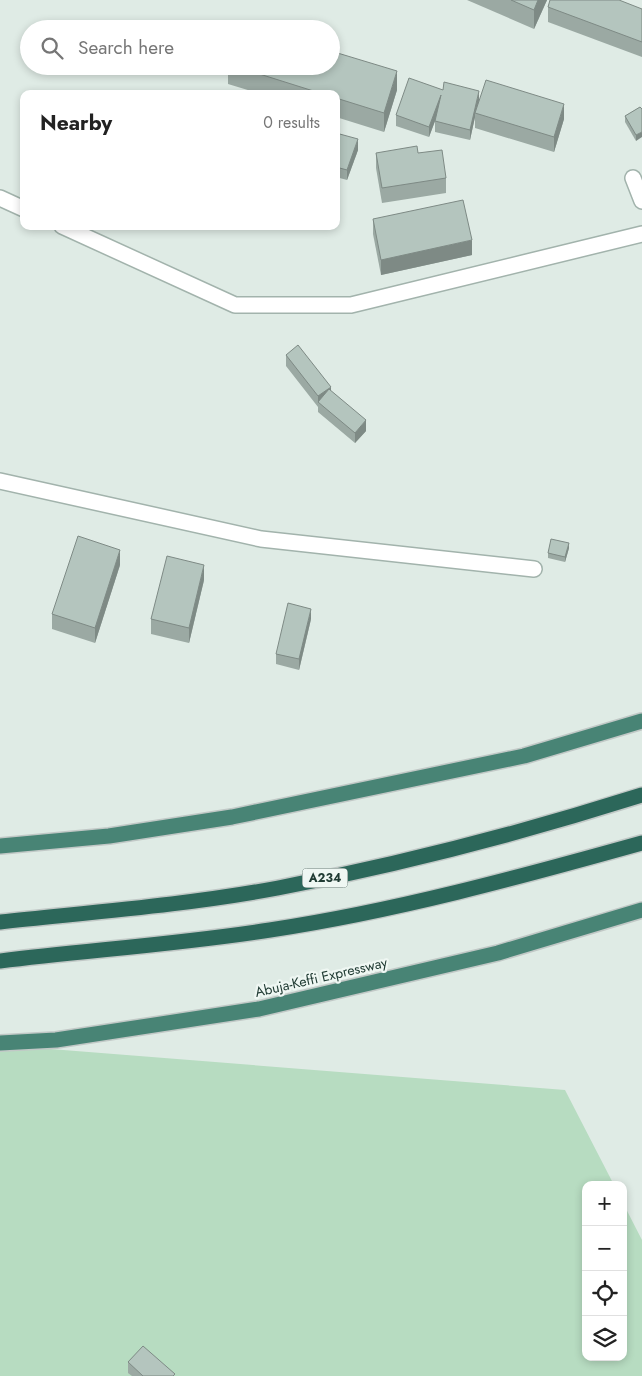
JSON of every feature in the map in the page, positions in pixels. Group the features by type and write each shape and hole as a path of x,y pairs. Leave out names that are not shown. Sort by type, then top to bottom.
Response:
{"highway":[{"path":"0,846 109,836 232,817 524,756 642,721"},
{"name":"A234","path":"0,922 153,906 277,888 421,858 642,795"},
{"path":"0,961 279,928 378,910 484,886 642,843"},
{"name":"Abuja-Keffi Expressway","path":"0,1043 56,1040 259,1009 498,953 642,910"}],"street":[{"path":"633,178 642,201"},
{"path":"0,198 20,207"},
{"path":"71,230 235,305 351,306 642,234"},
{"path":"0,481 261,539 534,570"}],"green space":[{"path":"38,1048 565,1090 612,1181 582,1181 582,1361 627,1361 627,1211 642,1240 642,1376 0,1376 0,1050"}],"building":[{"path":"511,0 538,0 534,10"},
{"path":"550,0 619,0 642,9 642,42 548,7"},
{"path":"340,54 397,71 384,113 340,99 340,90 310,90 263,75 340,75"},
{"path":"409,78 443,90 444,82 479,91 470,130 435,121 441,95 429,127 396,115"},
{"path":"486,80 564,104 554,137 475,113"},
{"path":"640,107 642,109 642,132 636,135 625,116"},
{"path":"340,134 358,139 347,170 340,168"},
{"path":"417,146 418,153 442,150 446,178 382,188 376,153"},
{"path":"463,200 472,240 381,260 373,219"},
{"path":"298,345 331,387 318,396 286,355"},
{"path":"329,389 366,420 355,433 318,402"},
{"path":"78,536 120,550 95,628 52,614"},
{"path":"551,539 569,543 565,557 548,553"},
{"path":"167,556 204,565 189,628 151,619"},
{"path":"288,603 311,609 299,659 276,654"},
{"path":"143,1346 175,1374 173,1376 143,1376 128,1362"}]}
